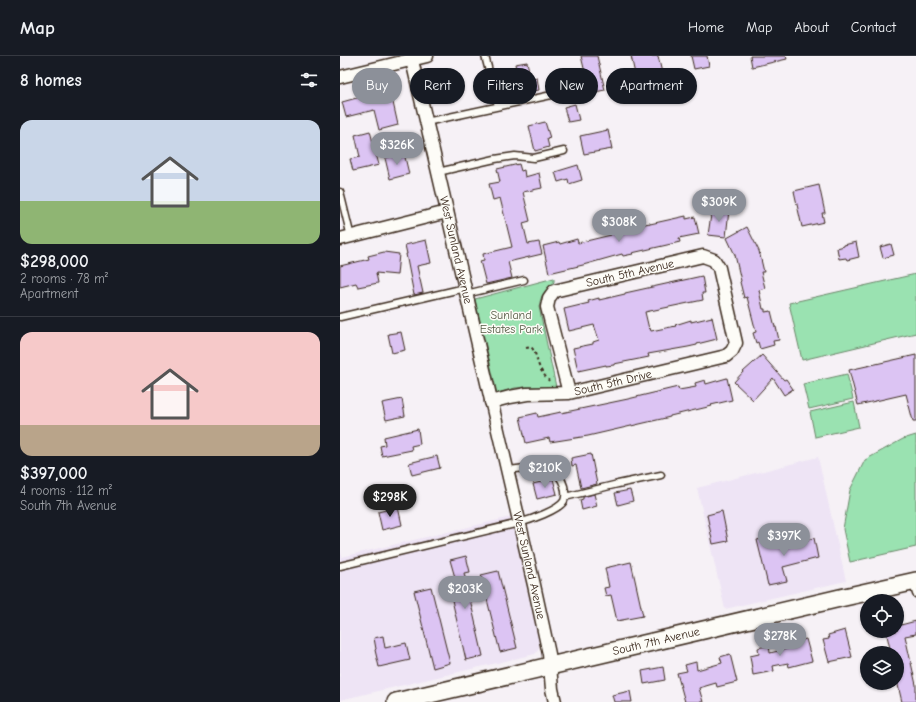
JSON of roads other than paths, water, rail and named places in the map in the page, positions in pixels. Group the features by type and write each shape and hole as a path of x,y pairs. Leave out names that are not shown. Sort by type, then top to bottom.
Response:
{"main road":[{"name":"South 7th Avenue","path":"396,702 840,598 915,586"}],"street":[{"path":"340,77 412,58 427,56"},
{"name":"West Sunland Avenue","path":"412,58 548,648 552,689 555,702"},
{"path":"345,238 447,212"},
{"name":"South 5th Avenue","path":"569,393 547,307 549,298 554,291 703,256 714,260 719,268 736,343 732,351"},
{"name":"South 5th Drive","path":"491,402 527,394 569,393 726,356 732,351"}],"lane":[{"path":"485,56 498,106"},
{"path":"426,122 545,96"},
{"path":"438,172 496,159 515,156 534,158 564,151"},
{"path":"340,192 345,238"},
{"path":"340,317 524,280"},
{"path":"340,566 519,523 557,508 564,502 564,486 560,476 551,470 540,468 507,470"},
{"path":"565,497 661,475"}],"park label":[{"name":"Sunland Estates Park","path":"511,322"}]}
